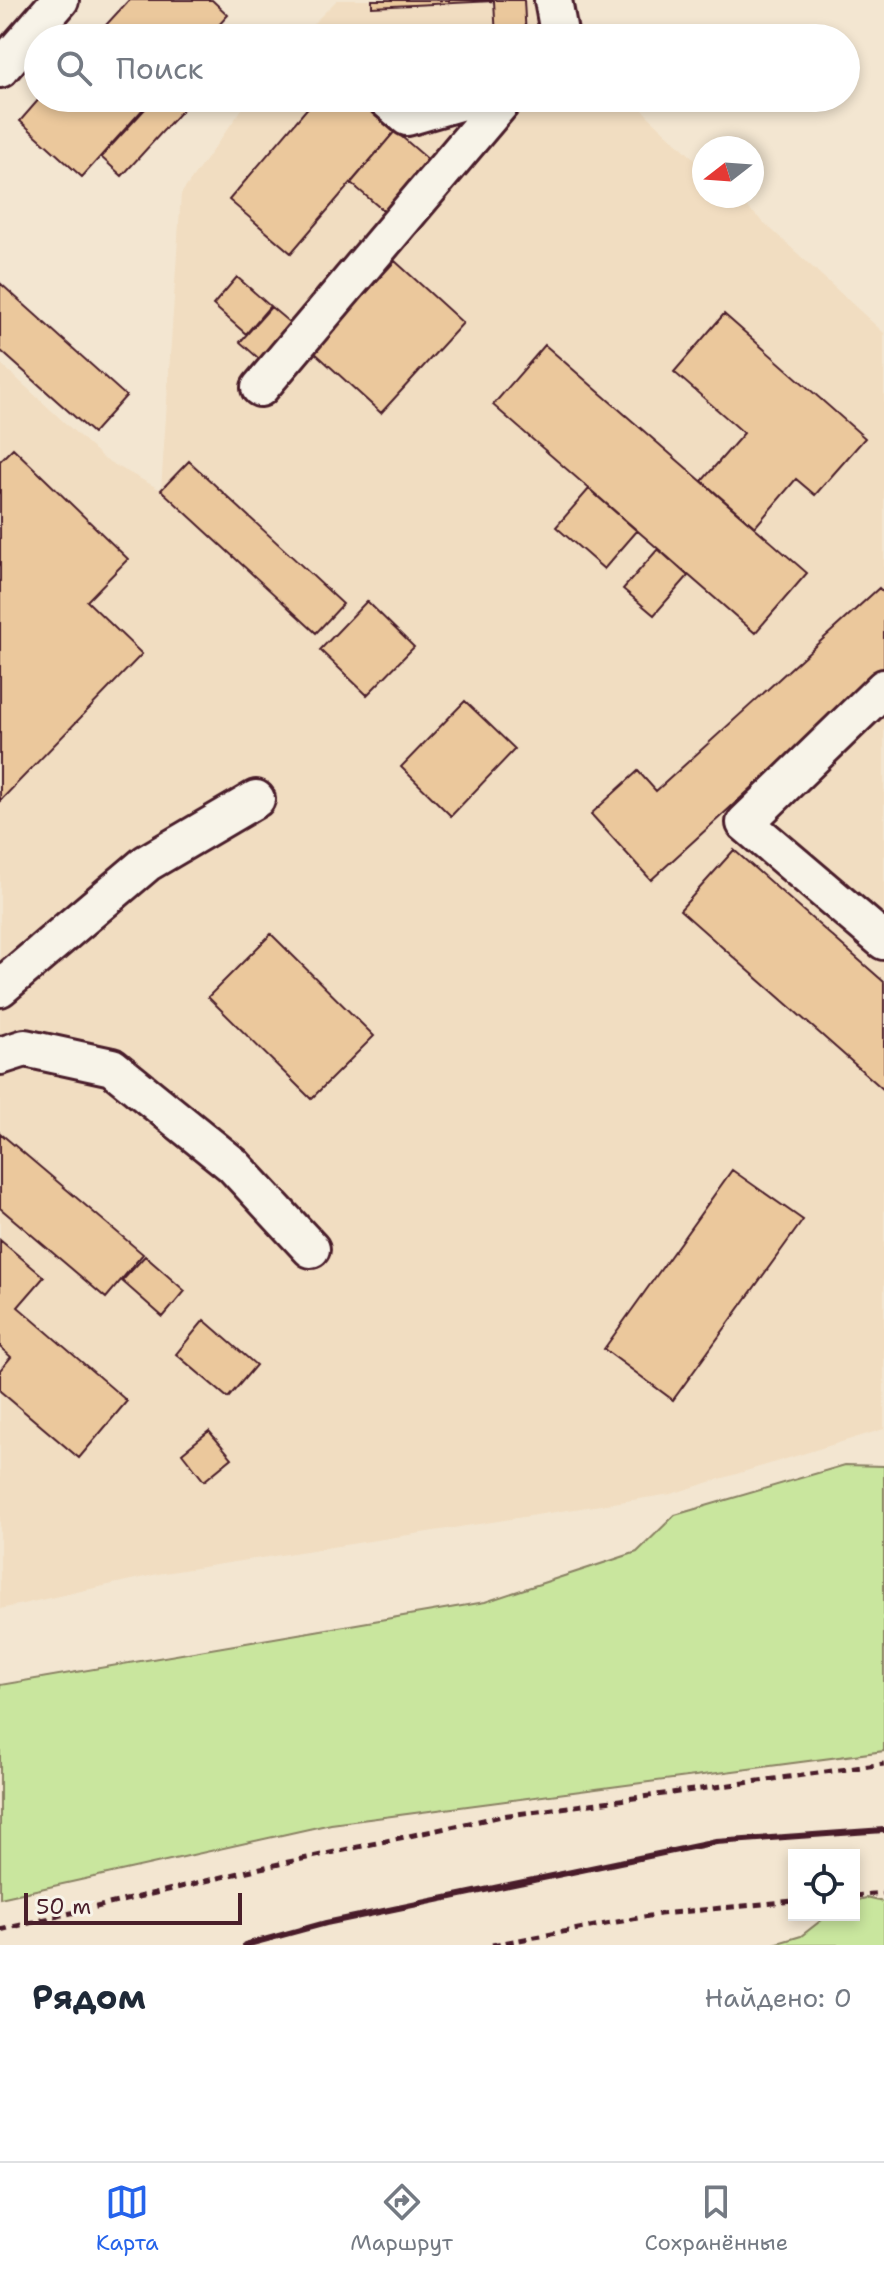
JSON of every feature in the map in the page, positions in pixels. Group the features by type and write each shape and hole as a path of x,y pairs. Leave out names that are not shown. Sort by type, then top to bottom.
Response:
{"lane":[{"path":"39,24 60,0"},
{"path":"553,0 557,24"},
{"path":"0,69 24,41"},
{"path":"401,112 407,117 424,112"},
{"path":"260,388 493,112"},
{"path":"884,688 745,823 884,941"},
{"path":"0,988 147,863 256,799"},
{"path":"0,1056 25,1048 112,1067 233,1165 311,1249"}],"path":[{"path":"0,1930 256,1869 502,1816 884,1764"},
{"path":"860,1895 884,1893"},
{"path":"492,1945 660,1914 788,1902"}],"shaded area":[{"path":"337,0 555,0 574,24 313,24"},
{"path":"240,112 645,112 692,157 692,208 748,208 884,333 884,1429 671,1494 158,1574 0,1609 0,363 104,459 161,490 181,194"}],"green space":[{"path":"845,1465 884,1466 884,1751 331,1824 0,1898 0,1685 485,1602 637,1552 675,1515"},
{"path":"860,1900 884,1902 884,1945 771,1945 801,1936 820,1921 860,1921"}],"building":[{"path":"129,0 212,0 228,15 220,24 107,24"},
{"path":"372,0 524,0 525,24 495,24 494,1 372,7"},
{"path":"28,112 140,112 82,177 20,121"},
{"path":"142,112 180,112 122,176 101,157"},
{"path":"304,112 373,112 395,131 291,253 229,200"},
{"path":"395,131 430,161 386,213 351,183"},
{"path":"395,261 463,323 381,413 313,351"},
{"path":"237,277 270,306 246,334 213,305"},
{"path":"0,283 126,396 93,433 0,350"},
{"path":"271,307 296,328 265,364 240,342"},
{"path":"724,314 865,438 815,495 796,479 755,527 702,481 744,433 674,372"},
{"path":"545,345 807,573 755,633 493,405"},
{"path":"13,448 128,559 87,601 142,654 0,801 0,461"},
{"path":"189,461 343,604 316,633 161,490"},
{"path":"589,489 637,531 604,569 556,527"},
{"path":"658,549 688,576 654,615 623,589"},
{"path":"879,588 884,593 884,667 651,880 591,814 638,771 656,791"},
{"path":"367,601 414,647 367,695 320,650"},
{"path":"465,701 515,749 451,816 401,767"},
{"path":"734,850 884,982 884,1090 680,910"},
{"path":"271,934 374,1036 311,1099 208,997"},
{"path":"0,1133 143,1254 106,1298 0,1208"},
{"path":"732,1170 803,1220 673,1400 604,1349"},
{"path":"0,1240 44,1277 18,1307 127,1401 79,1458 0,1391 0,1370 11,1357 0,1347"},
{"path":"145,1256 185,1291 163,1317 122,1281"},
{"path":"204,1320 256,1365 228,1398 176,1354"},
{"path":"209,1431 232,1458 204,1481 182,1453"}],"railway":[{"path":"245,1945 326,1923 716,1842 884,1830"}]}
